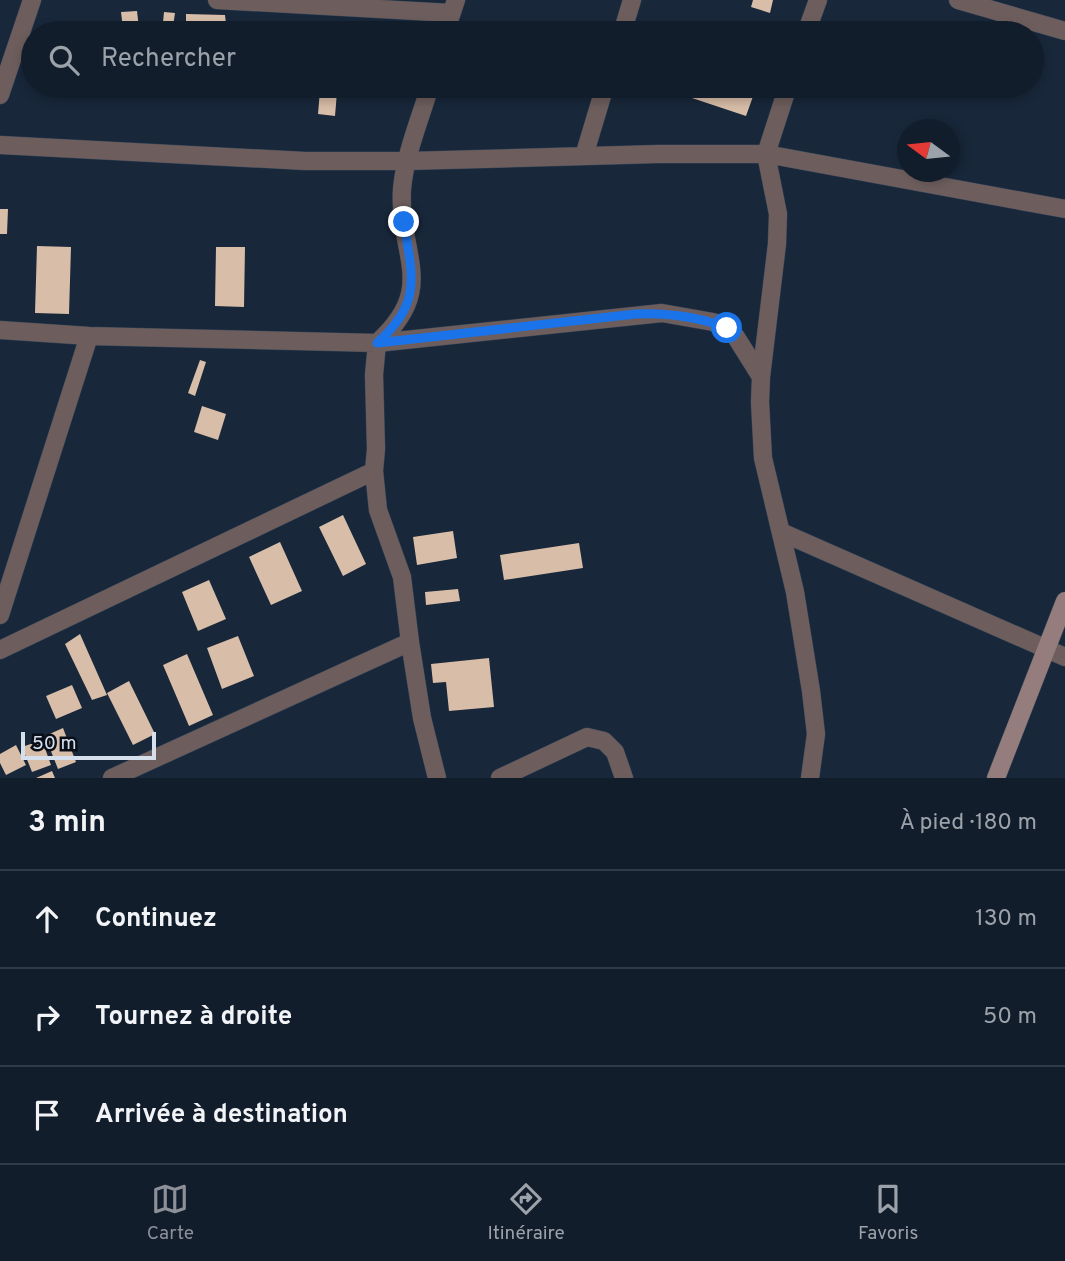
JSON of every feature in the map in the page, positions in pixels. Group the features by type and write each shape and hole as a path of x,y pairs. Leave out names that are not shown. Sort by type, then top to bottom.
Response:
{"street":[{"path":"25,21 32,0"},
{"path":"217,0 454,6"},
{"path":"626,21 632,0"},
{"path":"810,21 818,0"},
{"path":"958,0 1030,21"},
{"path":"1044,25 1065,31"},
{"path":"0,95 21,33"},
{"path":"426,98 402,191 412,275 411,293 405,312 395,327 377,343 374,375 374,471 378,510 402,577 422,718 437,778"},
{"path":"584,156 602,98"},
{"path":"784,98 766,154 777,201 777,244 760,402 763,458 795,592 811,691 816,734 810,778"},
{"path":"0,145 305,161 766,154 1065,209"},
{"path":"0,330 89,336 377,343 663,313 713,322 727,328 736,337 761,377"},
{"path":"0,615 89,336"},
{"path":"0,650 374,471"},
{"path":"781,532 1065,657"},
{"path":"996,778 1065,601"},
{"path":"112,778 410,642"},
{"path":"500,778 587,737 604,741 615,752 624,778"}],"building":[{"path":"753,0 773,0 770,13 751,7"},
{"path":"137,11 138,21 122,21 121,12"},
{"path":"164,12 175,13 174,21 163,21"},
{"path":"186,14 225,15 226,21 186,21"},
{"path":"319,98 336,98 335,116 318,114"},
{"path":"692,98 752,98 746,116"},
{"path":"0,209 8,209 7,234 0,234"},
{"path":"37,246 71,247 69,314 35,313"},
{"path":"216,247 245,247 244,307 215,306"},
{"path":"200,360 206,362 195,396 188,393"},
{"path":"202,406 226,414 218,440 194,432"},
{"path":"343,515 366,564 343,576 319,527"},
{"path":"453,531 457,558 417,565 413,537"},
{"path":"280,542 302,591 271,605 249,557"},
{"path":"579,543 583,568 504,580 500,555"},
{"path":"209,580 226,619 198,631 182,592"},
{"path":"458,589 460,601 426,605 425,592"},
{"path":"80,634 107,695 92,700 65,644"},
{"path":"238,636 254,676 222,689 207,648"},
{"path":"187,654 213,715 189,726 163,665"},
{"path":"489,658 494,707 449,711 446,682 433,683 431,664"},
{"path":"129,681 155,734 133,745 107,693"},
{"path":"72,685 82,708 56,719 46,696"},
{"path":"63,728 76,762 58,769 45,736"},
{"path":"42,740 51,765 32,772 22,747"},
{"path":"16,745 26,765 6,775 0,763 0,754"},
{"path":"52,771 55,778 36,778"}],"route":[{"path":"404,222 412,275 411,293 405,312 395,327 377,343 636,314 663,313 713,322 727,328"}]}
